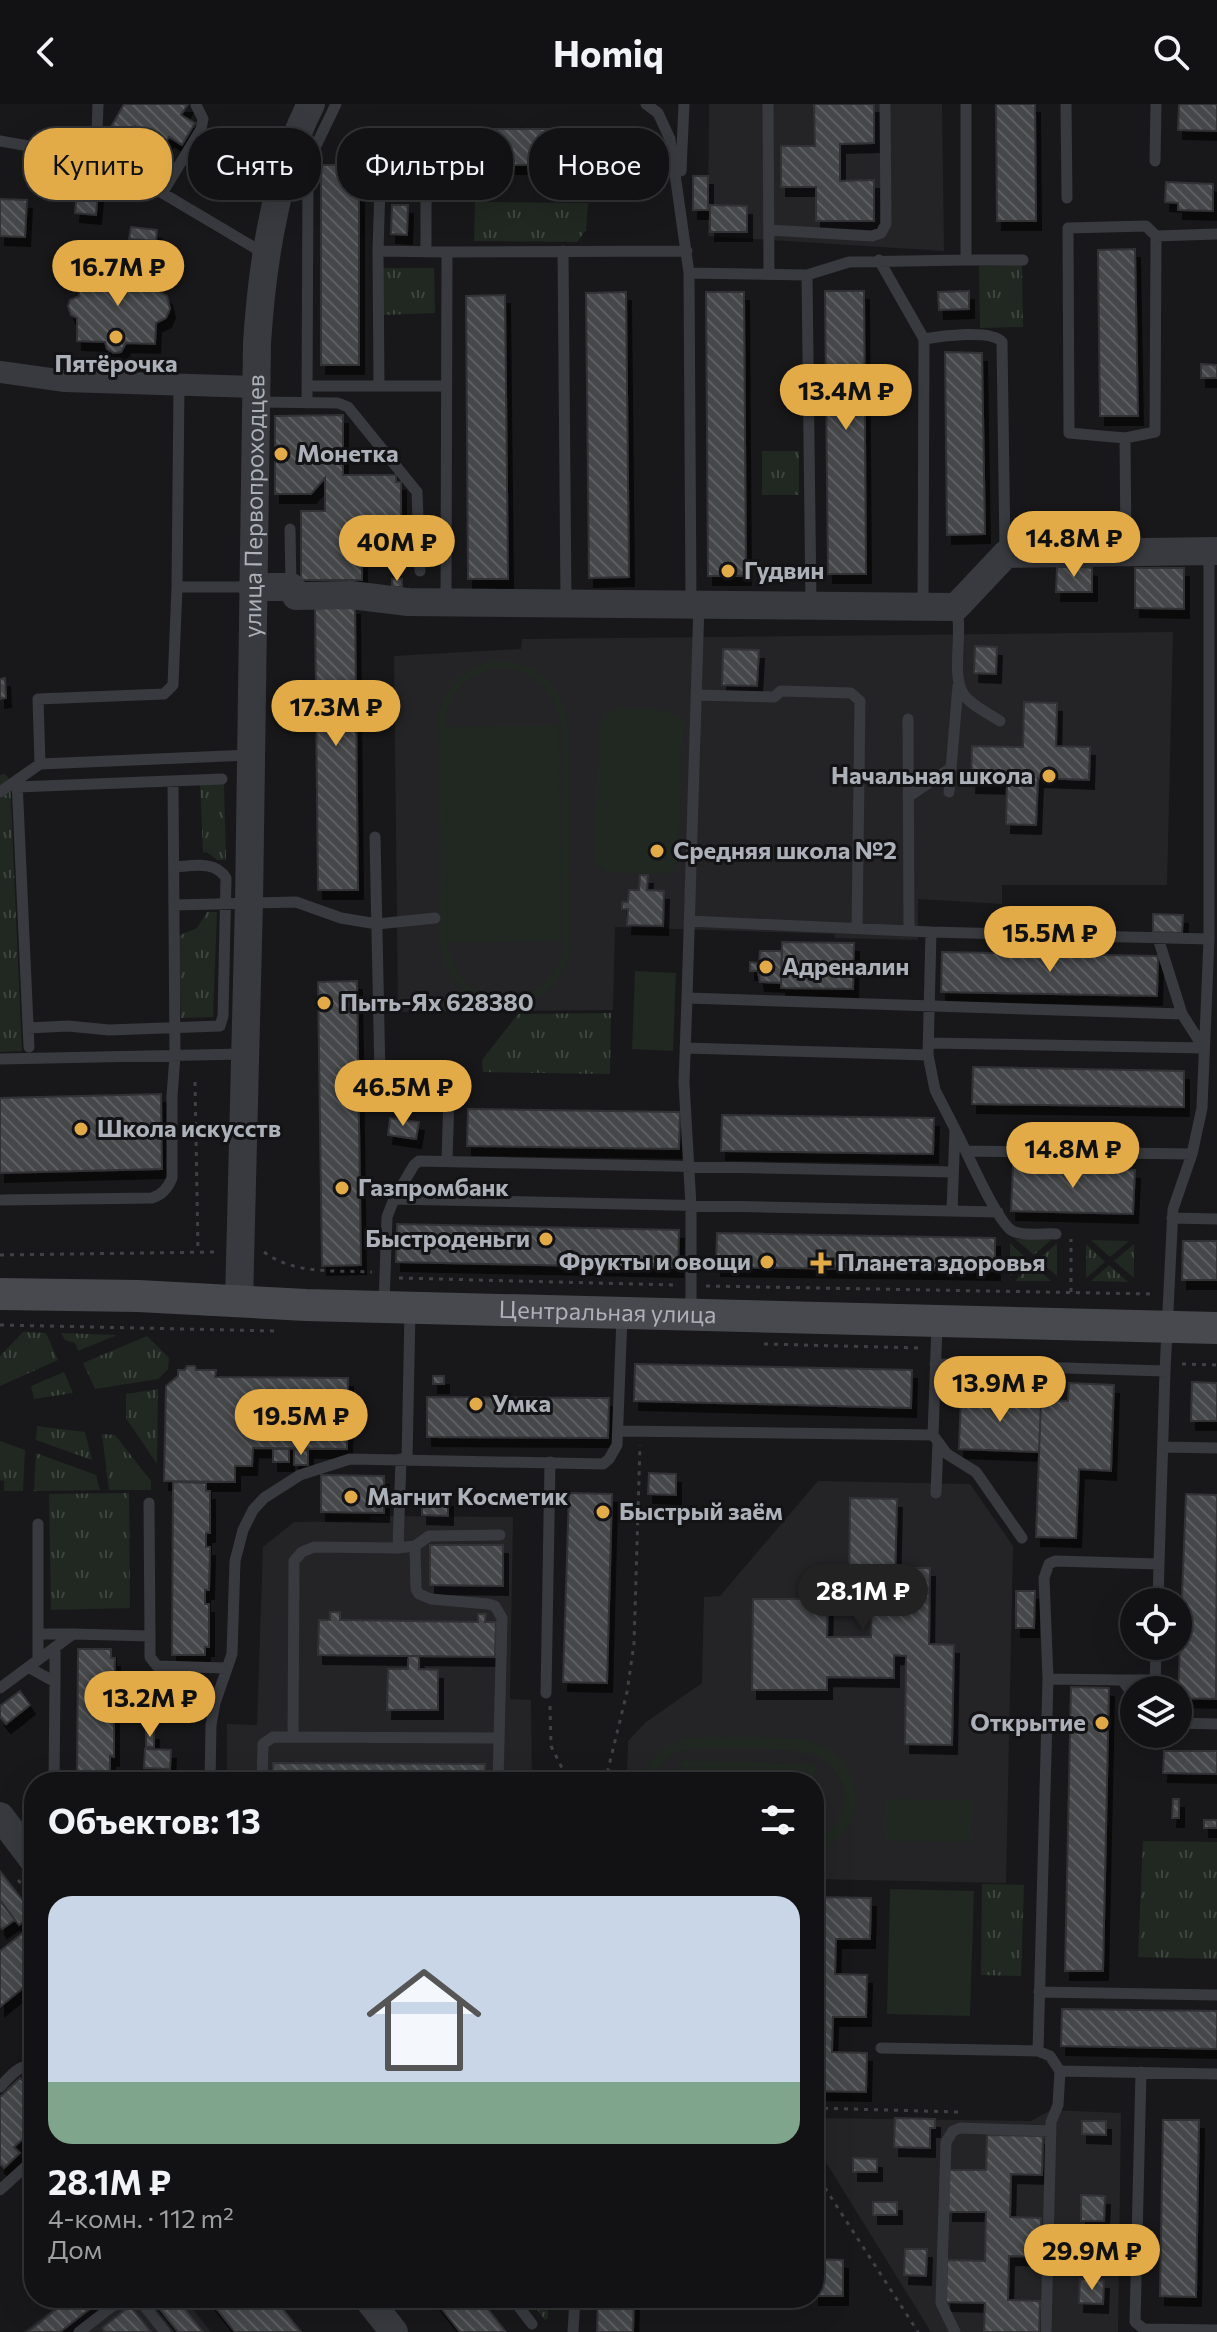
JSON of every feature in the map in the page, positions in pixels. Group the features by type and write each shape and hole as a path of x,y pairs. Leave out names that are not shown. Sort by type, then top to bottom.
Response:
{"main road":[{"name":"Центральная улица","path":"0,1294 622,1313 691,1300 937,1320 1167,1312 1217,1328"}],"street":[{"name":"улица Первопроходцев","path":"239,1302 246,1054 237,903 251,755 255,395 259,307 291,150 311,104"},
{"path":"0,372 65,381 179,385 255,395"},
{"path":"252,587 291,587 296,596 351,595 408,602 956,607 1006,554 1213,551"},
{"path":"375,2308 394,2332"}],"lane":[{"path":"97,128 98,104"},
{"path":"307,403 309,166 336,104"},
{"path":"646,104 658,113 666,127 674,156 689,273 696,695 684,1083 691,1206 691,1300"},
{"path":"681,205 684,104"},
{"path":"768,104 769,274"},
{"path":"769,230 872,236 881,233 886,224 885,104"},
{"path":"966,104 966,260"},
{"path":"1066,104 1067,198"},
{"path":"1155,161 1156,104"},
{"path":"172,177 201,129 203,119 196,105"},
{"path":"0,141 24,146"},
{"path":"379,386 380,185 387,180 418,180 426,189 426,252"},
{"path":"172,198 267,256"},
{"path":"1146,226 1156,236 1155,432 1125,438 1069,433 1068,228 1146,226"},
{"path":"1156,236 1217,234"},
{"path":"378,251 687,251"},
{"path":"563,251 566,602"},
{"path":"446,601 447,252"},
{"path":"879,260 924,339 923,607"},
{"path":"689,273 807,275 849,262 1023,260"},
{"path":"807,275 811,605"},
{"path":"924,339 993,335 1002,342 1006,554"},
{"path":"40,764 38,699 164,694 169,691 175,677 179,385"},
{"path":"307,386 446,386"},
{"path":"255,395 307,403 338,403 348,407 413,485 419,500 420,571"},
{"path":"1125,438 1126,551"},
{"path":"290,529 291,587"},
{"path":"1158,1588 1172,1218 1192,1154 1202,1108 1209,939 1213,551"},
{"path":"177,587 252,587"},
{"path":"949,792 958,678 959,624 956,607"},
{"path":"958,678 963,694 970,702 1000,721"},
{"path":"696,695 774,697 781,691 851,693 858,697 857,928"},
{"path":"908,719 909,931"},
{"path":"0,792 17,784 40,764 251,755"},
{"path":"908,797 951,768"},
{"path":"17,784 222,779"},
{"path":"2,1200 152,1198 165,1191 172,1178 175,1056 173,781"},
{"path":"17,784 29,1047"},
{"path":"375,837 380,1076 390,1085 429,1085 446,1089 449,1094 447,1161"},
{"path":"28,1028 215,1028 223,1022 237,903 226,878 217,868 174,867"},
{"path":"174,905 296,902 341,918 377,924 435,918"},
{"path":"689,921 931,932 1209,939"},
{"path":"931,932 928,1049 935,1090 998,1212 1013,1231 1056,1234"},
{"path":"1158,938 1182,1014 1204,1048"},
{"path":"687,998 1182,1014"},
{"path":"685,1048 1204,1048"},
{"path":"0,1059 246,1054"},
{"path":"952,1211 955,1129"},
{"path":"966,1151 1192,1154"},
{"path":"398,1548 404,1459 397,1308 385,1274 387,1217 394,1199 419,1161 953,1172"},
{"path":"394,1199 998,1212"},
{"path":"1172,1218 1217,1219"},
{"path":"210,1772 211,1725 232,1654 235,1561 243,1530 253,1510 278,1486 300,1475 350,1459 603,1464 614,1452 619,1431 622,1313"},
{"path":"936,1493 937,1320"},
{"path":"935,1358 1165,1367"},
{"path":"619,1431 935,1438 951,1457 976,1472 1022,1538"},
{"path":"1163,1447 1217,1448"},
{"path":"546,1693 550,1462"},
{"path":"149,1503 150,1657 157,1666 226,1668"},
{"path":"33,1663 39,1634 38,1524"},
{"path":"293,1737 294,1561 298,1556 307,1548 314,1547 398,1548 415,1546 429,1536 500,1535"},
{"path":"415,1546 416,1589 419,1594 431,1599 488,1604 499,1611 502,1618 498,1772"},
{"path":"1038,2051 1048,1679 1044,1578 1049,1564 1055,1561 1159,1564"},
{"path":"39,1634 150,1636"},
{"path":"0,1688 73,1634"},
{"path":"54,1772 55,1647"},
{"path":"33,1663 55,1682"},
{"path":"1048,1679 1120,1680"},
{"path":"1192,1723 1217,1724"},
{"path":"262,1772 263,1744 273,1737 499,1738"},
{"path":"1039,1992 1217,1995"},
{"path":"881,2048 1038,2051 1050,2056 1060,2071 1058,2105 1051,2122 1046,2332"},
{"path":"0,2087 24,2066"},
{"path":"1060,2071 1217,2074"},
{"path":"1141,2072 1135,2322 1144,2329 1217,2330"},
{"path":"955,2332 941,2303 946,2142 949,2135 960,2128 1051,2131"},
{"path":"0,2190 24,2168"},
{"path":"85,2330 111,2308"},
{"path":"146,2308 165,2332"},
{"path":"520,2308 532,2324"},
{"path":"573,2332 574,2308"}],"path":[{"path":"195,1082 198,1252"},
{"path":"1056,1234 1071,1233 1071,1292"},
{"path":"0,1255 263,1252 277,1261 299,1268 385,1274 403,1279 691,1300 1150,1293 1167,1312"},
{"path":"0,1325 275,1331"},
{"path":"765,1344 925,1349 935,1358"},
{"path":"1165,1367 1217,1365"},
{"path":"607,1772 627,1692 634,1644 640,1431"},
{"path":"546,1693 550,1697 551,1746 564,1772"},
{"path":"14,1839 24,1869"},
{"path":"824,2108 969,2112"},
{"path":"824,2186 918,2332"}],"shaded area":[{"path":"709,104 942,104 944,251 708,236"},
{"name":"Средняя школа №2","path":"1173,632 1167,885 1002,885 1002,904 918,899 918,940 615,927 613,1010 398,1012 394,656 521,649 522,639"},
{"path":"818,1481 970,1484 1013,1546 1006,1883 824,1879 824,1772 627,1772 628,1741 646,1722 702,1683 704,1597 720,1596"},
{"path":"371,1516 513,1517 510,1699 531,1700 532,1772 227,1772 227,1724 257,1725 263,1547 294,1522 370,1521"},
{"path":"1051,2110 1121,2113 1118,2332 931,2332 824,2159 824,2118 1031,2121"},
{"path":"55,2308 192,2308 211,2332 23,2332"}],"green space":[{"path":"475,202 588,203 586,230 577,242 474,241"},
{"path":"1022,265 1023,327 980,328 979,266"},
{"path":"383,268 434,268 435,313 382,315"},
{"path":"762,451 799,451 799,495 762,495"},
{"path":"494,661 522,665 544,677 560,698 568,725 570,953 558,978 541,995 521,1004 500,1006 479,1000 461,988 447,968 440,942 438,714 446,694 458,679 474,668","holes":["495,668 531,676 540,683 559,713 563,952 552,974 537,989 519,997 500,999 482,994 466,982 454,965 447,941 445,715 463,684 477,674"]},
{"path":"615,709 662,710 678,717 683,723 678,860 673,870 665,874 606,872 594,858 600,725 604,715"},
{"path":"559,725 562,941 448,942 445,727"},
{"path":"5,774 10,780 22,1051 0,1052 0,775"},
{"path":"224,784 226,860 217,860 203,852 200,785"},
{"path":"207,912 217,912 213,1017 181,1018 178,936 197,928"},
{"path":"635,971 676,973 673,1051 632,1049"},
{"path":"611,1013 610,1074 483,1072 482,1060 518,1014"},
{"path":"1015,1239 1052,1239 1034,1255"},
{"path":"1091,1240 1129,1241 1110,1257"},
{"path":"1010,1243 1028,1260 1010,1276"},
{"path":"1057,1243 1057,1276 1038,1260"},
{"path":"1086,1244 1105,1262 1086,1278"},
{"path":"1134,1244 1134,1278 1114,1261"},
{"path":"1033,1264 1051,1281 1015,1281"},
{"path":"1109,1265 1128,1282 1091,1281"},
{"path":"23,1332 46,1333 58,1360 0,1386 0,1356"},
{"path":"61,1333 117,1335 78,1351 75,1343 65,1340"},
{"path":"147,1336 169,1358 168,1369 158,1379 95,1389 83,1363"},
{"path":"64,1372 73,1393 34,1399 31,1386"},
{"path":"158,1389 157,1464 126,1418 126,1394"},
{"path":"37,1426 85,1432 92,1460 36,1440"},
{"path":"102,1434 115,1435 151,1481 151,1490 109,1490"},
{"path":"0,1441 25,1450 23,1491 4,1491 4,1481 0,1480"},
{"path":"36,1453 96,1475 100,1490 34,1491"},
{"path":"129,1493 130,1608 51,1610 49,1494"},
{"path":"689,1738 790,1738 825,1747 842,1761 852,1779 856,1800 849,1825 824,1848 824,1835 838,1821 844,1796 842,1783 835,1771 810,1753 703,1748 676,1753 657,1772 645,1772 662,1750"},
{"path":"681,1760 815,1764 815,1772 680,1772"},
{"path":"886,1799 971,1800 970,1842 885,1841"},
{"path":"1143,1841 1217,1842 1217,1959 1138,1957"},
{"path":"982,1884 1024,1885 1021,1976 981,1975"},
{"path":"890,1889 974,1891 970,2016 887,2014"},
{"path":"536,2308 548,2308 548,2318 545,2320"}],"building":[{"path":"124,104 188,104 181,115 195,123 188,128 182,145 172,139 172,128 111,127"},
{"path":"814,104 874,104 874,143 840,144 840,181 874,180 874,221 816,221 816,187 781,187 781,146 815,146"},
{"path":"996,104 1035,104 1036,221 997,221"},
{"path":"1179,104 1217,104 1217,131 1178,130"},
{"path":"513,129 529,129 529,165 513,165"},
{"path":"321,165 337,165 337,200 359,200 359,365 321,365"},
{"path":"693,176 708,176 708,210 693,210"},
{"path":"1166,182 1213,184 1213,211 1178,210 1178,203 1165,202"},
{"path":"0,199 27,200 25,237 0,236"},
{"path":"76,200 97,200 96,215 75,213"},
{"path":"392,205 408,205 407,235 391,234"},
{"path":"710,205 747,206 747,232 710,232"},
{"path":"131,227 157,230 156,241 129,239"},
{"path":"1135,249 1138,416 1100,416 1098,250"},
{"path":"79,271 158,273 157,290 167,296 170,309 166,318 156,323 155,344 126,343 121,352 114,353 107,349 105,342 77,341 77,318 71,315 68,306 70,300 79,296"},
{"path":"825,291 864,291 866,574 828,574"},
{"path":"969,291 969,309 939,310 938,292"},
{"path":"626,292 629,577 589,578 586,293"},
{"path":"706,292 744,292 746,576 708,576"},
{"path":"505,295 508,579 468,579 466,296"},
{"path":"945,352 982,353 985,534 947,535"},
{"path":"1201,364 1217,365 1217,378 1201,378"},
{"path":"343,415 343,475 396,475 396,482 401,482 401,521 396,521 396,528 362,528 362,580 301,580 301,511 325,511 325,478 311,494 275,494 275,416"},
{"path":"1057,567 1092,568 1092,592 1056,592"},
{"path":"1135,568 1184,568 1184,609 1135,608"},
{"path":"392,579 402,579 402,587 392,587"},
{"path":"315,606 355,606 358,890 318,890"},
{"path":"975,646 997,647 996,674 974,673"},
{"path":"723,649 759,650 757,686 722,685"},
{"path":"5,678 6,698 0,699 0,679"},
{"path":"1024,702 1057,703 1056,746 1090,747 1089,780 1038,778 1036,825 1006,824 1007,785 971,784 972,746 1023,747"},
{"path":"640,875 648,875 647,890 664,891 663,926 627,925 628,909 622,909 622,902 628,902 629,890 639,890"},
{"path":"1153,914 1183,915 1182,933 1153,932"},
{"path":"782,942 854,943 853,989 781,988"},
{"name":"Адреналин","path":"760,951 782,951 781,983 760,982 758,971 750,971 750,962 759,963"},
{"path":"942,952 1158,956 1157,996 941,992"},
{"path":"357,981 361,1265 322,1266 318,982"},
{"path":"973,1067 1184,1071 1184,1107 972,1104"},
{"name":"Школа искусств","path":"161,1094 162,1169 0,1173 0,1098"},
{"path":"468,1109 680,1112 679,1149 467,1146"},
{"path":"722,1115 934,1118 933,1154 721,1151"},
{"path":"390,1118 419,1122 416,1139 388,1135"},
{"path":"1013,1166 1135,1170 1133,1214 1011,1211"},
{"path":"397,1224 679,1230 678,1268 396,1262"},
{"path":"717,1233 995,1238 995,1271 716,1267"},
{"path":"1183,1241 1217,1241 1217,1280 1182,1280"},
{"path":"635,1364 912,1370 911,1408 634,1401"},
{"path":"187,1366 195,1366 196,1370 216,1370 215,1377 348,1378 347,1449 253,1448 252,1466 235,1466 235,1482 164,1481 166,1386 178,1376 178,1370 185,1370"},
{"path":"433,1376 444,1376 444,1384 433,1384"},
{"path":"1192,1382 1217,1383 1217,1421 1191,1421"},
{"path":"1069,1383 1114,1385 1111,1471 1079,1469 1076,1538 1036,1537 1041,1400 1068,1401"},
{"path":"427,1397 609,1398 608,1438 427,1437"},
{"path":"961,1397 1041,1400 1039,1452 959,1449"},
{"path":"273,1449 289,1449 289,1462 273,1462"},
{"path":"294,1449 308,1450 308,1465 294,1465"},
{"path":"649,1473 676,1474 676,1495 648,1494"},
{"path":"321,1475 384,1476 384,1513 321,1512"},
{"path":"173,1482 206,1483 206,1491 210,1491 210,1533 206,1533 206,1547 210,1547 209,1590 205,1590 205,1604 209,1604 209,1647 205,1647 205,1655 172,1655"},
{"path":"569,1493 612,1494 607,1683 563,1682"},
{"path":"1186,1494 1217,1495 1216,1699 1192,1698 1192,1676 1179,1676 1179,1660 1192,1660 1192,1588 1182,1588"},
{"path":"422,1498 448,1498 448,1516 422,1515"},
{"path":"850,1498 897,1499 895,1583 907,1583 908,1568 930,1568 929,1644 954,1645 952,1745 905,1744 906,1656 894,1655 894,1678 827,1677 827,1690 752,1690 753,1599 828,1599 827,1637 871,1637 872,1598 849,1597"},
{"path":"430,1545 503,1545 503,1586 430,1585"},
{"path":"1016,1591 1035,1591 1034,1628 1016,1628"},
{"path":"330,1612 340,1612 340,1620 478,1622 478,1614 486,1614 485,1622 496,1622 495,1657 318,1655 319,1620 330,1620"},
{"path":"78,1649 111,1649 111,1658 115,1658 114,1700 110,1700 110,1714 114,1714 114,1757 110,1756 110,1771 114,1772 77,1772"},
{"path":"408,1656 419,1656 419,1669 438,1670 438,1710 387,1710 388,1669 408,1669"},
{"path":"1071,1687 1109,1688 1103,1971 1065,1971"},
{"path":"20,1691 30,1705 6,1724 0,1717 0,1706"},
{"path":"146,1731 154,1731 154,1747 146,1747"},
{"path":"145,1749 171,1750 170,1769 144,1768"},
{"path":"1164,1751 1217,1751 1217,1774 1163,1773"},
{"path":"273,1763 485,1764 485,1772 273,1772"},
{"path":"1173,1799 1179,1799 1179,1818 1172,1818"},
{"path":"1204,1820 1217,1820 1217,1828 1204,1828"},
{"path":"0,1871 24,1902 24,1921 19,1925 0,1900"},
{"path":"824,1897 871,1898 870,1939 836,1939 835,1974 867,1975 866,2017 833,2017 832,2052 867,2053 866,2092 824,2091"},
{"path":"0,1901 15,1920 2,1929 0,1926"},
{"path":"24,1932 24,1987 0,2007 0,1951"},
{"path":"1062,2009 1217,2011 1217,2049 1061,2046"},
{"path":"20,2078 24,2082 24,2138 14,2147 20,2153 4,2168 0,2164 0,2097"},
{"path":"895,2118 935,2119 935,2128 930,2128 930,2148 894,2147"},
{"path":"1163,2120 1199,2120 1196,2297 1160,2296"},
{"path":"1082,2121 1106,2121 1106,2135 1082,2134"},
{"path":"987,2135 1043,2136 1042,2175 1011,2174 1010,2217 1041,2218 1040,2257 1009,2256 1008,2300 1040,2301 1039,2332 984,2332 985,2303 946,2302 947,2260 985,2261 986,2212 948,2212 949,2170 986,2170"},
{"path":"853,2158 877,2159 877,2172 853,2172"},
{"path":"1081,2195 1105,2196 1104,2221 1081,2221"},
{"path":"873,2202 897,2202 897,2215 873,2215"},
{"path":"905,2249 927,2249 926,2276 904,2275"},
{"path":"824,2259 843,2260 843,2296 824,2296"},
{"path":"1080,2279 1104,2280 1103,2304 1079,2303"},
{"path":"58,2308 91,2308 60,2332 28,2332"},
{"path":"132,2308 151,2332 105,2332 102,2328"},
{"path":"159,2308 184,2308 203,2332 178,2332"},
{"path":"216,2308 282,2308 301,2332 235,2332"},
{"path":"441,2308 487,2308 506,2332 460,2332"},
{"path":"598,2308 634,2308 633,2332 597,2332"}],"place":[{"name":"Пятёрочка","path":"116,337"},
{"name":"Монетка","path":"281,454"},
{"name":"Гудвин","path":"728,571"},
{"name":"Начальная школа","path":"1049,776"},
{"name":"Средняя школа №2","path":"657,851"},
{"name":"Адреналин","path":"766,967"},
{"name":"Пыть-Ях 628380","path":"324,1003"},
{"name":"Школа искусств","path":"81,1129"},
{"name":"Газпромбанк","path":"342,1188"},
{"name":"Быстроденьги","path":"546,1239"},
{"name":"Фрукты и овощи","path":"767,1262"},
{"name":"Планета здоровья","path":"821,1263"},
{"name":"Умка","path":"476,1404"},
{"name":"Магнит Косметик","path":"351,1497"},
{"name":"Быстрый заём","path":"603,1512"},
{"name":"Открытие","path":"1102,1723"}]}
